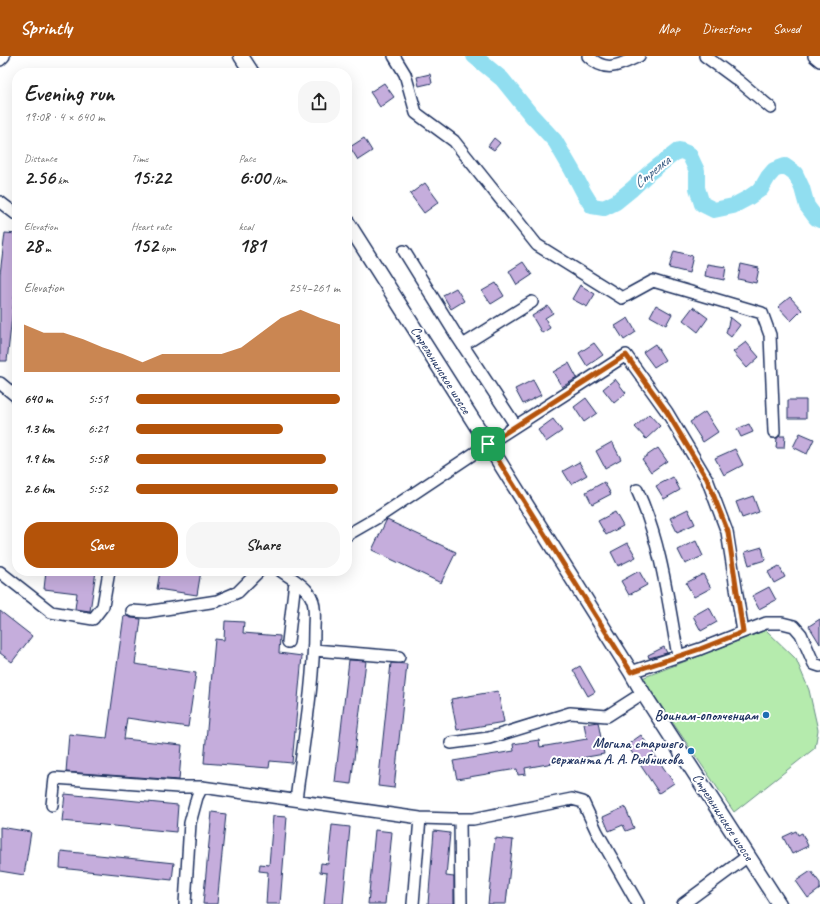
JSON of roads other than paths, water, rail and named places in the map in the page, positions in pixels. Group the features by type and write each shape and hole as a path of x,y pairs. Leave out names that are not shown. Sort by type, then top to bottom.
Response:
{"main road":[{"path":"241,56 249,68"},
{"name":"Стрельнинское шоссе","path":"352,230 488,444 643,693 779,904"}],"street":[{"path":"0,60 4,56"},
{"path":"394,56 405,74 416,113 454,141 537,245 622,298 653,281 762,313 770,335 774,432"},
{"path":"588,56 604,66 620,66 639,56"},
{"path":"705,56 739,80 771,108"},
{"path":"814,56 820,61"},
{"path":"0,202 12,211"},
{"path":"404,251 516,426"},
{"path":"463,345 532,302"},
{"path":"352,532 380,516 626,355 667,412 707,479 728,532 743,632"},
{"path":"0,383 12,393"},
{"path":"637,490 644,506 661,561 678,656"},
{"path":"0,572 51,612 93,619 103,606 108,576"},
{"path":"132,611 146,612 217,601 238,592 254,576"},
{"path":"288,576 307,590 313,600 314,613 314,650 311,690 296,800"},
{"path":"288,642 295,581"},
{"path":"631,672 700,649 766,624 782,622 794,626 801,634 814,664 820,666"},
{"path":"314,650 399,657"},
{"path":"451,743 489,738 570,713 607,716 643,693"},
{"path":"52,805 55,778 178,787 202,787 420,818 473,819 572,799 583,802 638,904"},
{"path":"185,904 190,823 197,797 202,787"},
{"path":"412,904 420,818"},
{"path":"460,819 461,904"},
{"path":"683,904 748,856"}],"waterway":[{"name":"Стрелка","path":"474,56 502,79 532,116 555,141 592,206 604,208 616,202 649,173 679,150 689,154 697,171 697,188 702,204 714,210 733,206 748,198 761,189 774,170 785,166 795,173 802,188 807,206 816,218 820,220"}],"place":[{"name":"Воинам-ополченцам","path":"766,715"},
{"name":"Могила старшего сержанта А. А. Рыбникова","path":"691,751"}]}
